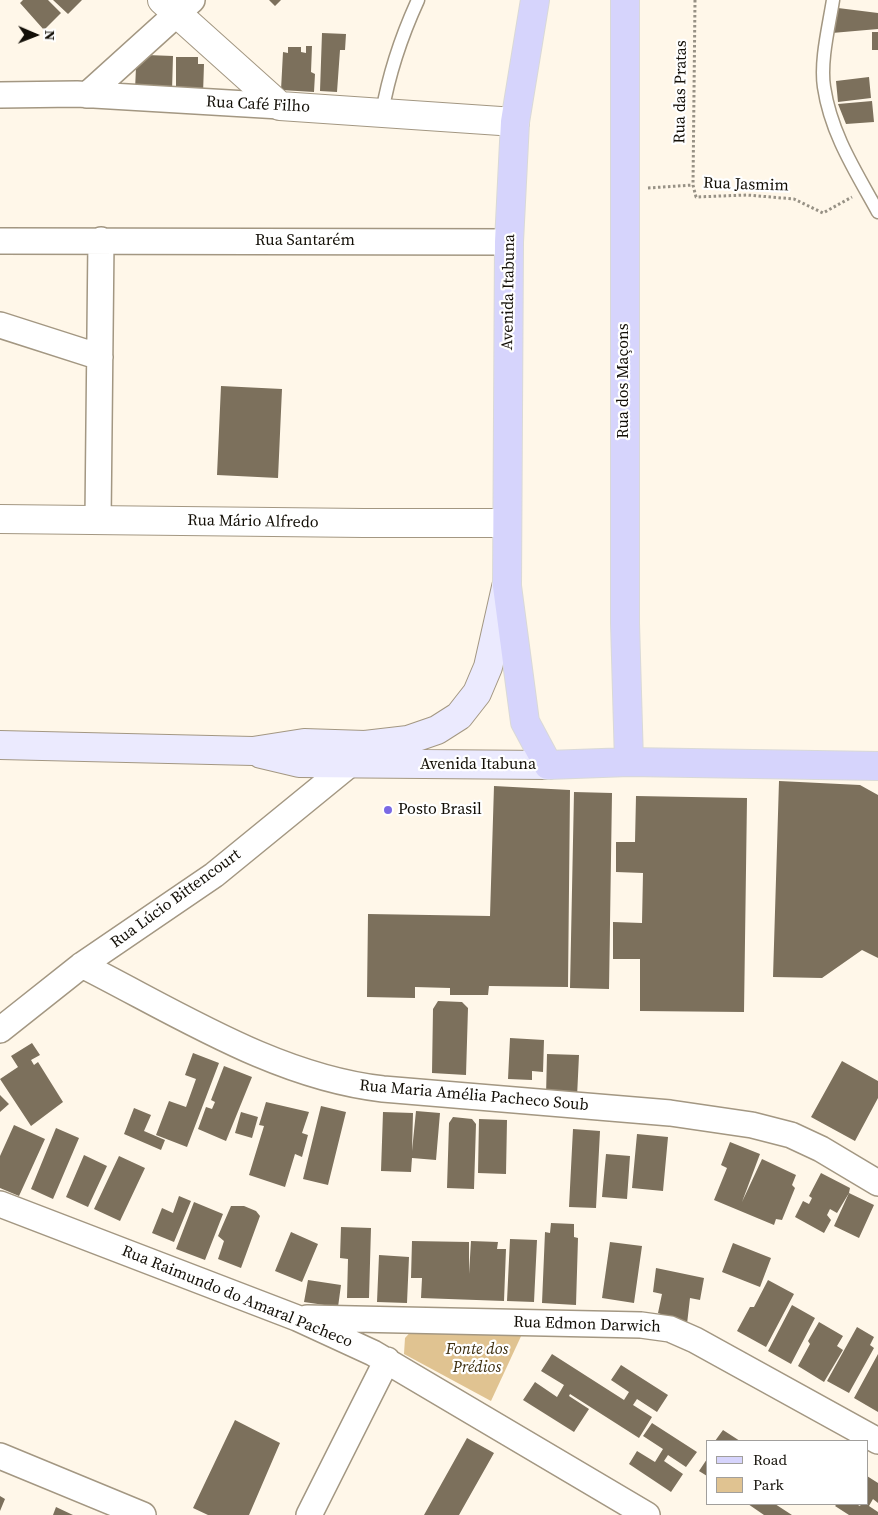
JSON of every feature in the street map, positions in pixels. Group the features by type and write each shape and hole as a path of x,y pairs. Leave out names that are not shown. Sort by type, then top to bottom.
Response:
{"main road":[{"name":"Avenida Itabuna","path":"252,751 299,763 548,765 525,722 506,586 508,242 515,122 535,0"},
{"name":"Rua dos Maçons","path":"625,0 625,623 629,762"},
{"name":"Avenida Itabuna","path":"0,745 252,751 304,743 365,745 408,740 437,730 459,716 477,693 488,667 506,586"},
{"path":"548,765 629,762 878,766"}],"street":[{"path":"87,95 178,5 280,106"},
{"name":"Rua Café Filho","path":"0,95 87,95 515,122"},
{"path":"98,520 101,240"},
{"name":"Rua Santarém","path":"0,241 508,242"},
{"path":"0,325 100,357"},
{"name":"Rua Mário Alfredo","path":"0,519 364,524 506,523"},
{"name":"Rua Lúcio Bittencourt","path":"0,1030 82,965 214,875 350,764"},
{"name":"Rua Maria Amélia Pacheco Soub","path":"82,965 248,1049 324,1078 360,1086 511,1101 670,1113 752,1125 791,1135 821,1149 878,1183"},
{"name":"Rua Raimundo do Amaral Pacheco","path":"0,1204 297,1318 387,1360 647,1515"},
{"name":"Rua Edmon Darwich","path":"297,1318 641,1325 670,1329 695,1340 878,1441"},
{"path":"309,1515 387,1360"},
{"path":"0,1456 143,1515"}],"lane":[{"path":"382,113 389,75 401,38 418,0"},
{"path":"833,0 826,43 824,86 836,137 878,212"}],"path":[{"name":"Rua das Pratas","path":"693,185 695,0"},
{"name":"Rua Jasmim","path":"624,189 693,185 696,197 747,195 794,199 823,213 865,189"}],"green space":[{"name":"Fonte dos Prédios","path":"415,1327 523,1332 491,1401 404,1354 405,1338"}],"building":[{"path":"23,0 48,0 61,13 44,30 20,3"},
{"path":"53,0 82,0 68,14"},
{"path":"269,0 281,0 275,6"},
{"path":"838,8 878,13 878,29 832,33"},
{"path":"872,32 878,32 878,50 872,50"},
{"path":"322,33 346,34 345,50 340,50 337,92 320,91"},
{"path":"306,46 312,46 311,72 315,74 314,92 281,90 283,52 288,53 288,47 301,47 301,52 306,53"},
{"path":"147,55 173,56 172,91 135,90 136,67"},
{"path":"176,57 198,57 198,64 204,64 203,94 176,94"},
{"path":"869,77 871,98 838,102 836,81"},
{"path":"872,101 874,122 846,124 838,104"},
{"path":"221,386 282,389 278,478 217,475"},
{"path":"779,781 860,785 878,795 878,958 862,950 822,978 773,977"},
{"path":"494,786 570,790 568,987 489,986 488,995 450,995 450,988 415,987 415,998 367,997 368,914 490,916"},
{"path":"574,792 612,793 609,989 570,988"},
{"path":"636,796 747,798 744,1012 640,1011 640,959 613,959 613,922 642,923 643,873 616,872 616,842 635,842"},
{"path":"438,1001 462,1002 468,1008 466,1075 432,1073 433,1009"},
{"path":"510,1038 544,1040 543,1072 532,1071 532,1080 508,1079"},
{"path":"32,1043 40,1055 31,1060 34,1065 38,1062 63,1102 31,1126 0,1079 18,1067 11,1056"},
{"path":"193,1053 219,1063 187,1147 156,1135 169,1101 186,1107 196,1079 185,1075"},
{"path":"547,1054 579,1055 577,1097 546,1096"},
{"path":"842,1061 878,1081 878,1098 855,1141 811,1117"},
{"path":"224,1066 252,1077 226,1141 198,1129 206,1107 212,1109 215,1102 211,1100"},
{"path":"0,1095 9,1104 0,1112"},
{"path":"266,1102 309,1112 302,1133 308,1135 302,1157 295,1154 285,1187 249,1175 264,1126 259,1125"},
{"path":"321,1106 346,1112 328,1185 303,1179"},
{"path":"134,1108 151,1115 144,1131 165,1140 161,1150 124,1134"},
{"path":"416,1111 440,1113 436,1160 412,1158 411,1172 381,1171 383,1112 413,1113 412,1151"},
{"path":"241,1112 258,1117 252,1138 235,1133"},
{"path":"453,1117 472,1119 476,1124 474,1189 447,1188 449,1123"},
{"path":"479,1119 507,1120 506,1174 478,1173"},
{"path":"14,1125 45,1139 19,1196 0,1188 0,1156"},
{"path":"56,1128 79,1138 53,1199 31,1189"},
{"path":"573,1129 600,1131 596,1208 569,1207"},
{"path":"637,1134 668,1137 663,1191 632,1188"},
{"path":"730,1142 760,1154 742,1202 762,1159 796,1175 792,1185 795,1188 782,1220 776,1219 774,1225 714,1200 727,1168 721,1165"},
{"path":"606,1154 630,1156 627,1199 602,1197"},
{"path":"84,1155 107,1166 88,1207 66,1197"},
{"path":"119,1156 145,1168 120,1221 94,1209"},
{"path":"821,1173 850,1188 837,1213 830,1209 827,1215 831,1220 824,1233 795,1217 803,1201 809,1204 812,1198 809,1196"},
{"path":"849,1193 874,1205 859,1238 834,1226"},
{"path":"179,1196 191,1201 174,1242 152,1233 162,1208 173,1213"},
{"path":"194,1202 223,1214 205,1260 176,1249"},
{"path":"231,1206 244,1206 256,1211 260,1216 241,1268 218,1259 224,1241 218,1236"},
{"path":"551,1223 574,1224 574,1237 578,1238 576,1305 542,1303 545,1232 550,1233"},
{"path":"341,1227 371,1228 369,1298 347,1298 348,1259 340,1258"},
{"path":"291,1232 318,1244 302,1282 275,1271"},
{"path":"510,1239 537,1240 534,1302 507,1301"},
{"path":"412,1241 469,1242 469,1274 471,1241 498,1242 497,1249 506,1249 504,1301 421,1298 422,1278 411,1278"},
{"path":"610,1242 642,1246 634,1303 602,1298"},
{"path":"733,1243 771,1258 760,1287 722,1272"},
{"path":"379,1255 409,1257 407,1303 377,1302"},
{"path":"656,1268 704,1278 700,1300 690,1298 687,1324 658,1313 662,1294 653,1292"},
{"path":"308,1280 341,1285 338,1307 304,1302"},
{"path":"768,1280 794,1294 766,1347 737,1331 750,1307 754,1307"},
{"path":"792,1305 815,1318 791,1364 768,1351"},
{"path":"819,1322 843,1336 837,1346 843,1350 824,1382 798,1366 810,1344 808,1341"},
{"path":"857,1327 874,1337 870,1345 874,1348 849,1393 827,1381"},
{"path":"552,1354 624,1400 629,1392 611,1380 621,1365 668,1395 657,1412 637,1399 633,1405 652,1417 639,1438 570,1394 569,1396 589,1409 574,1432 523,1400 535,1382 557,1397 564,1385 541,1371"},
{"path":"878,1354 878,1412 854,1398"},
{"path":"235,1420 280,1443 249,1515 208,1515 193,1508"},
{"path":"652,1423 697,1452 686,1467 668,1455 664,1461 683,1474 671,1492 629,1464 637,1451 655,1462 663,1449 643,1436"},
{"path":"723,1430 738,1440 716,1440"},
{"path":"467,1438 494,1453 459,1515 424,1515"},
{"path":"706,1460 706,1475 699,1471"},
{"path":"868,1477 878,1483 878,1503 873,1499 869,1506 878,1512 878,1515 849,1515 835,1506 868,1505"},
{"path":"0,1496 5,1499 0,1511"},
{"path":"749,1505 777,1505 792,1515 764,1515"},
{"path":"56,1507 73,1515 53,1515"}],"place":[{"name":"Posto Brasil","path":"388,810"}]}
